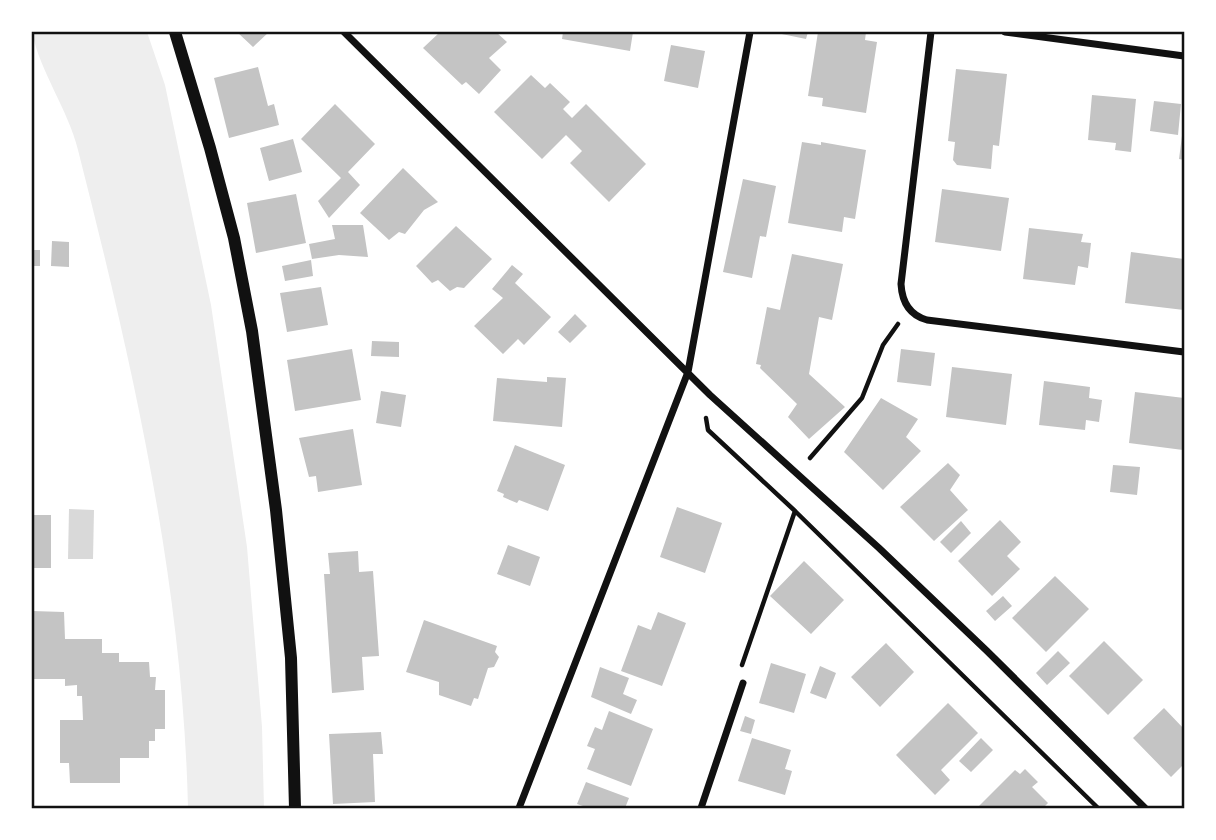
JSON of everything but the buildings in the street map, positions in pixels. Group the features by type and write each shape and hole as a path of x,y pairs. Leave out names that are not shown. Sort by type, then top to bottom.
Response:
{"street":[{"path":"175,32 234,238 252,331 276,510 291,658 295,808"},
{"path":"344,32 710,395 977,641 1145,808"},
{"path":"519,808 688,372 750,32"},
{"path":"931,32 901,284 902,299 909,309 918,318 927,320 1185,352"},
{"path":"1006,32 1185,56"},
{"path":"701,808 743,683"}],"path":[{"path":"796,474 862,398 883,345 909,309"},
{"path":"710,395 705,423 708,430 795,511 1098,808"},
{"path":"743,683 739,674 795,511"}],"shaded area":[{"path":"32,32 147,32 165,85 211,305 247,547 262,727 264,808 188,808 184,725 166,559 136,394 78,150 68,120 41,62"},
{"path":"69,509 94,510 93,559 68,559"}]}
